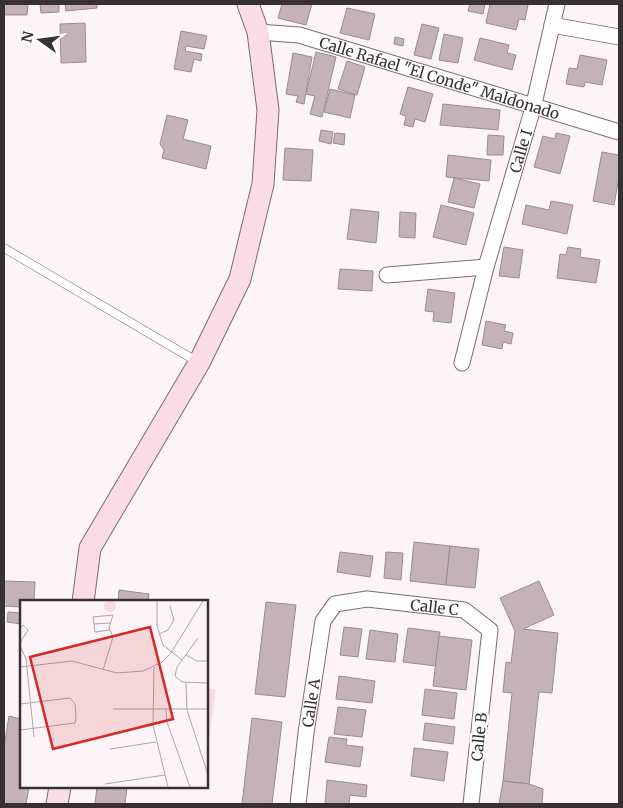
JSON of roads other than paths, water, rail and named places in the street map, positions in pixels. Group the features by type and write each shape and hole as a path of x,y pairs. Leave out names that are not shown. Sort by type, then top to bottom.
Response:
{"street":[{"path":"83,600 90,548 199,363 240,279 263,184 268,110 258,32 248,4"},
{"name":"Calle I","path":"462,362 486,267 533,108 557,4"},
{"path":"552,25 619,38"},
{"name":"Calle Rafael \"El Conde\" Maldonado","path":"258,32 299,35 533,108 619,132"},
{"path":"387,275 486,267"},
{"name":"Calle C","path":"335,604 367,599 464,610 490,630 486,670"},
{"name":"Calle A","path":"298,804 306,733 323,621 335,604"},
{"name":"Calle B","path":"471,804 486,670"},
{"path":"57,804 60,788"}],"lane":[{"path":"4,248 199,363"}]}
